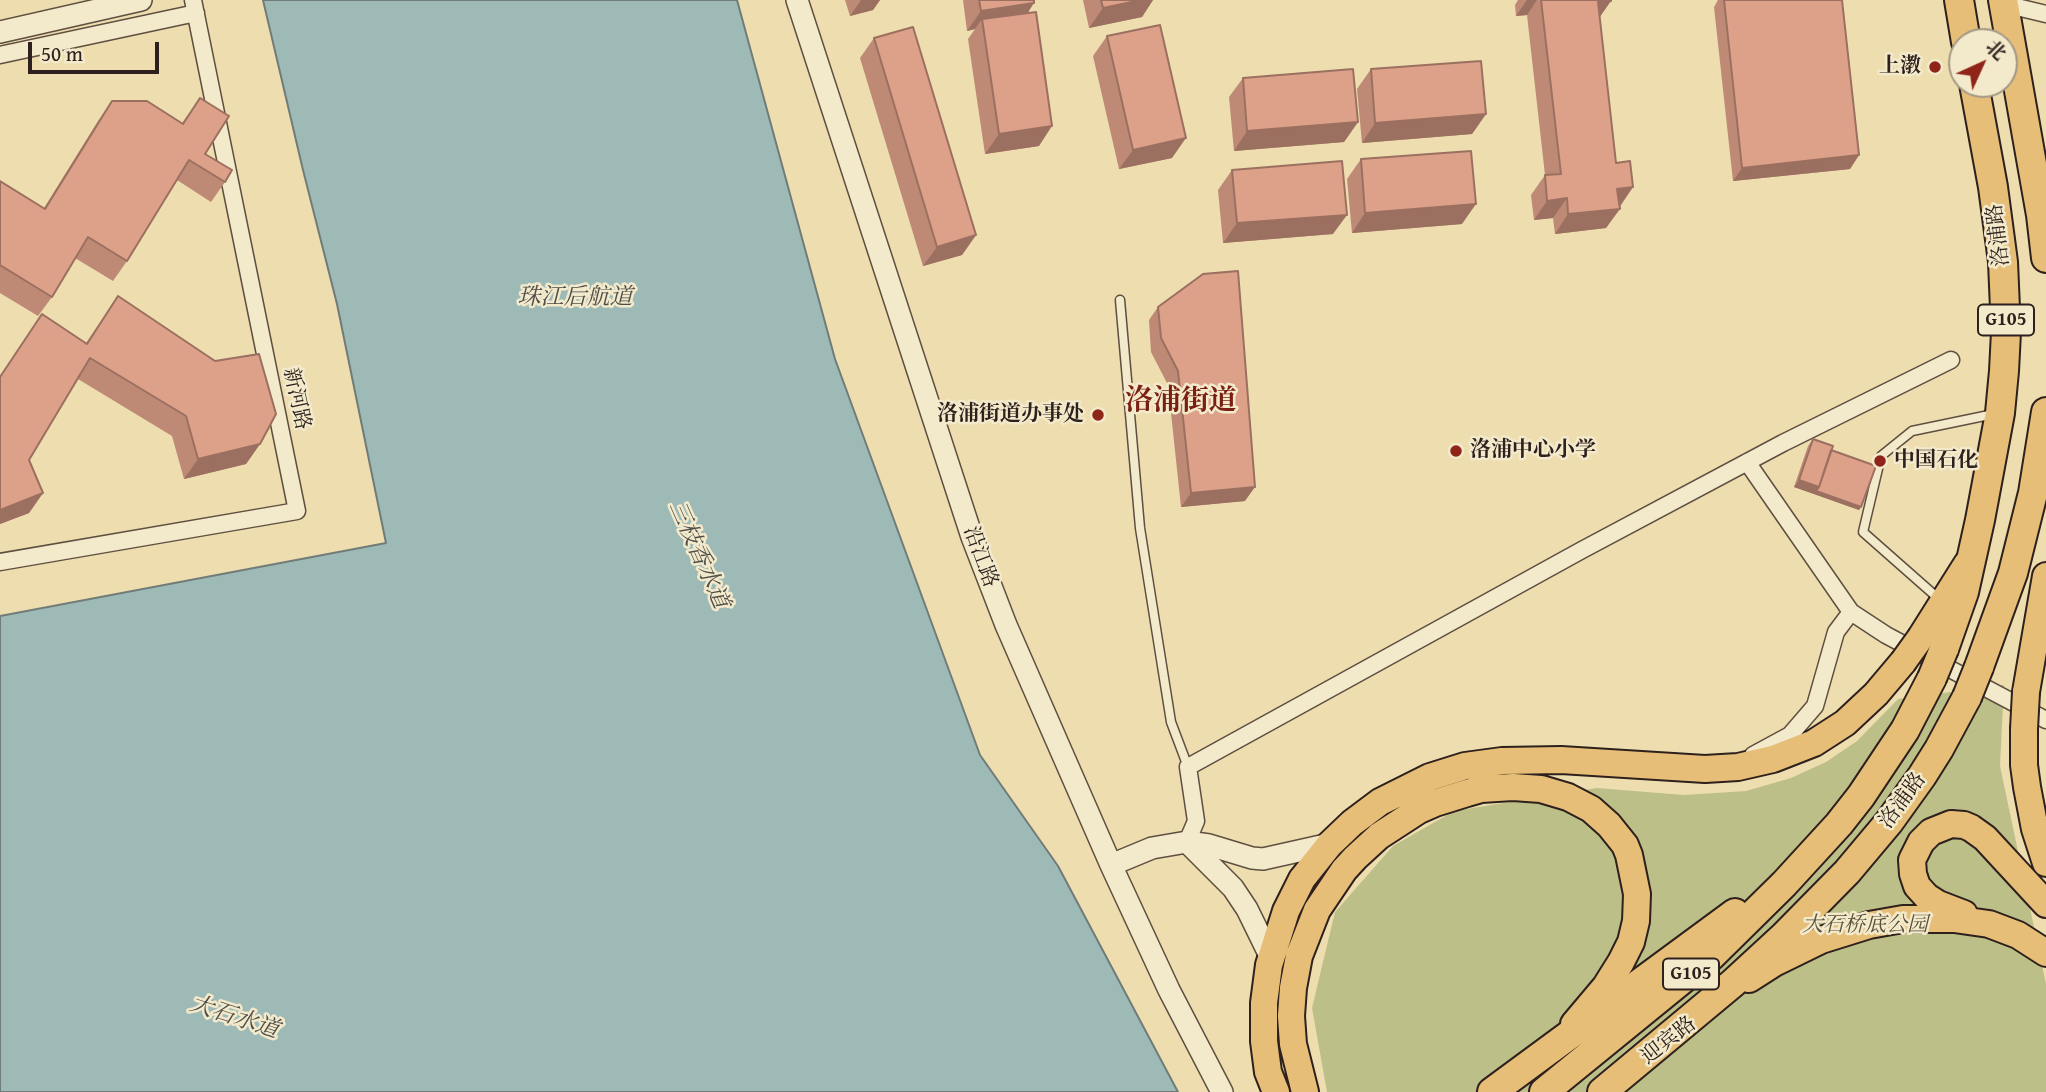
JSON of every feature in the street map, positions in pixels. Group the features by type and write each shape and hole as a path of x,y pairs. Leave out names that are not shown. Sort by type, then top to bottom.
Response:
{"highway":[{"path":"1959,0 1964,28"},
{"name":"洛浦路","path":"2003,2 2046,255"},
{"name":"洛浦路","path":"1548,1090 1711,956 1784,884 1861,796 1905,730 1932,678 1933,643 1964,592 2000,413 2006,332 2003,262 1977,98"},
{"name":"洛浦路","path":"1603,1092 1733,983 1784,936 1838,882 1906,799 1939,748 1966,697 2014,573 2033,493 2046,412"},
{"name":"洛浦路","path":"1531,1063 1726,920 1819,846"},
{"name":"G105","path":"1493,1092 1531,1063"}],"main road":[{"path":"1276,1092 1268,1072 1264,1041 1264,1003 1271,958 1279,931 1302,879 1330,844 1364,813 1396,793 1430,777 1465,766 1539,759 1722,769 1773,760 1793,753 1828,735 1863,708 1903,663 1933,643 1943,603 1972,556"},
{"path":"2046,576 2035,673 2035,724 2027,788 2035,830 2046,863"},
{"path":"1305,1092 1293,1044 1293,988 1305,940 1325,896 1355,858 1391,828 1435,803 1481,789 1541,789 1581,803 1600,817 1617,835 1629,855 1636,881 1636,920 1631,942 1621,962 1585,1013 1531,1063"},
{"path":"2005,929 1938,904 1923,893 1914,880 1912,860 1917,847 1926,836 1951,824 1971,828 1985,838 2046,904"},
{"name":"迎宾路","path":"1603,1092 1753,976 1821,940 1869,925 1903,919 1954,919 2005,929 2046,953"}],"street":[{"path":"0,32 141,0"},
{"name":"沿江路","path":"797,0 972,537 1030,683 1111,865 1169,990 1222,1092"},
{"path":"2003,2 2046,14"},
{"path":"0,55 194,7"},
{"name":"新河路","path":"0,562 297,511 194,7"},
{"path":"1187,842 1196,821 1188,767 1582,550 1747,462 1951,360"},
{"path":"1747,462 1852,612 2035,724"},
{"path":"1722,769 1790,735 1815,706 1836,632 1852,612"},
{"path":"1187,842 1233,888 1247,909 1271,958"},
{"path":"1111,865 1152,848 1187,842 1263,859 1330,844"}],"lane":[{"path":"1120,300 1140,528 1171,722 1188,767"},
{"path":"1943,603 1863,532 1881,456 1912,431 2000,413"}],"green space":[{"name":"大石桥底公园","path":"2004,685 2000,766 2046,984 2046,1092 1327,1092 1312,1008 1335,912 1393,846 1454,811 1597,788 1684,795 1746,791 1791,778 1826,762 1857,741 1898,699"}],"water":[{"path":"263,0 737,0 835,359 980,755 1058,866 1178,1092 0,1092 0,616 386,543 337,304"}],"building":[{"path":"979,0 1034,0 1034,3 981,11"},
{"path":"1101,0 1141,0 1103,8"},
{"path":"1541,0 1611,0 1598,2 1616,163 1630,161 1633,187 1617,189 1620,209 1568,214 1567,198 1547,201 1545,175 1561,174"},
{"path":"1724,0 1842,0 1859,155 1742,168"},
{"path":"1036,12 1052,126 999,134 982,19"},
{"path":"1160,25 1186,138 1133,150 1107,36"},
{"path":"913,27 976,235 937,247 874,38"},
{"path":"1481,61 1486,114 1375,123 1371,69"},
{"path":"1353,69 1358,122 1247,131 1243,78"},
{"path":"200,98 229,116 205,154 232,170 225,182 189,160 127,261 88,237 52,297 0,265 0,181 45,209 112,101 147,101 183,124"},
{"path":"1471,151 1476,204 1365,213 1361,159"},
{"path":"1342,161 1347,215 1237,223 1232,170"},
{"path":"1238,271 1255,487 1191,493 1178,371 1161,338 1158,307 1203,274"},
{"path":"118,296 215,361 259,354 276,414 260,444 198,459 186,416 90,358 29,460 43,493 0,510 0,377 42,314 87,344"},
{"path":"1813,439 1833,446 1819,487 1799,480"},
{"path":"1831,450 1876,466 1861,507 1816,491"}],"place":[{"name":"上漖","path":"1935,67"},
{"name":"洛浦街道办事处","path":"1098,415"},
{"name":"洛浦中心小学","path":"1456,451"},
{"name":"中国石化","path":"1880,461"}],"district":[{"name":"洛浦街道","path":"1181,402"}],"water label":[{"name":"珠江后航道","path":"575,298"},
{"name":"三枝香水道","path":"698,555"},
{"name":"大石水道","path":"234,1018"}]}
